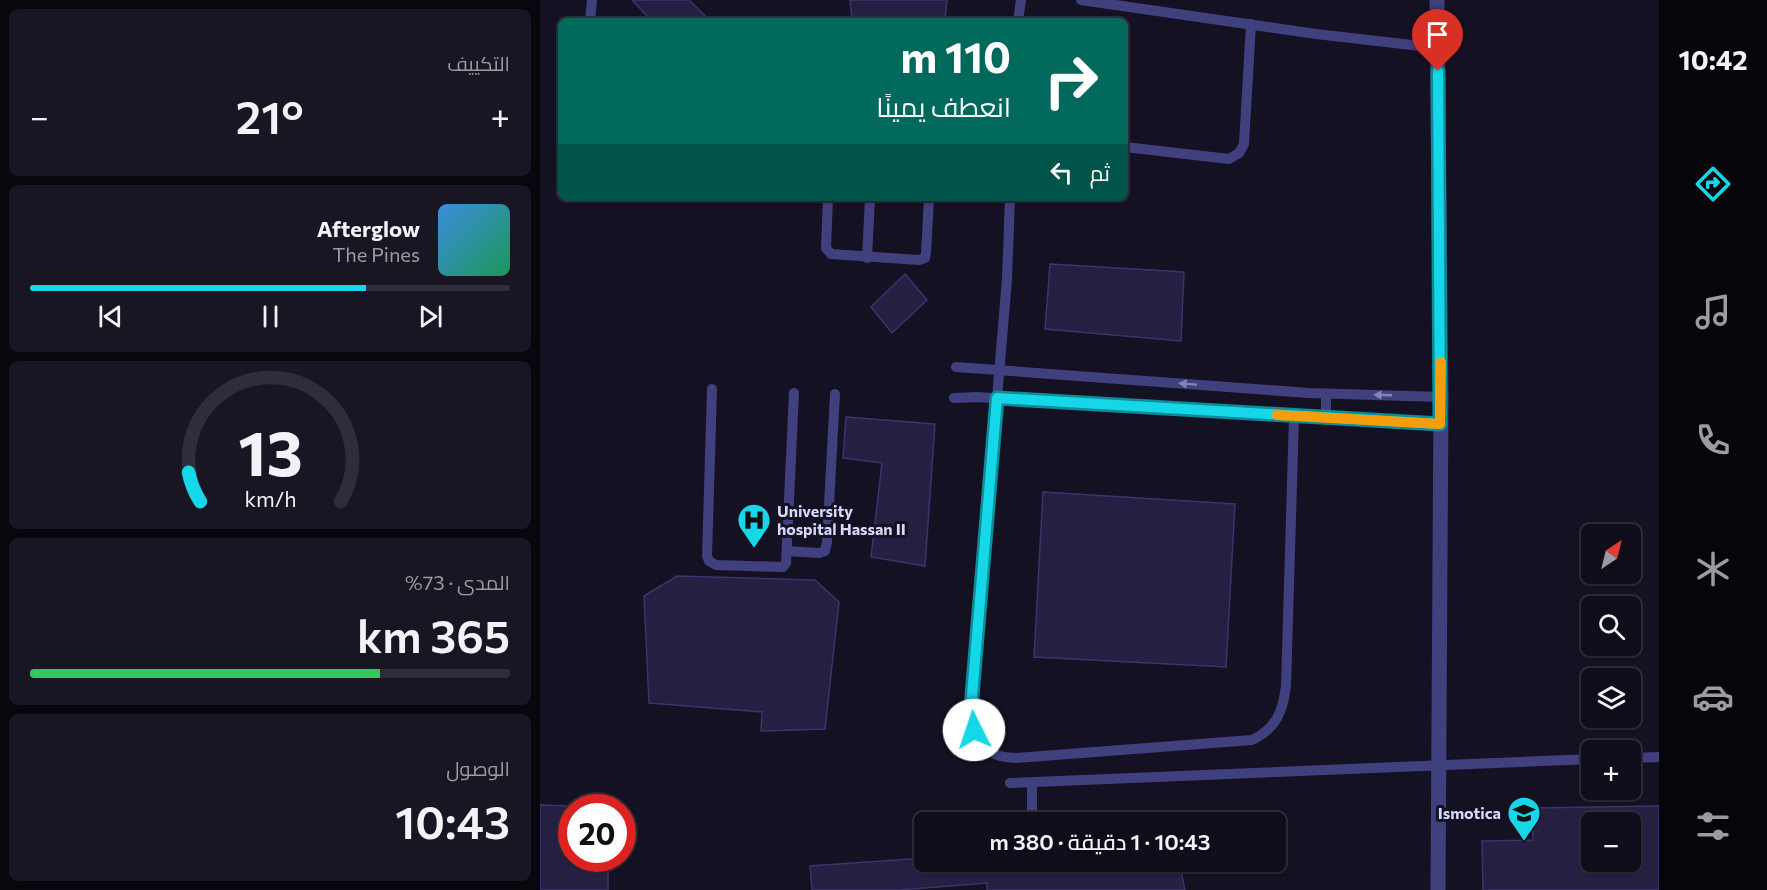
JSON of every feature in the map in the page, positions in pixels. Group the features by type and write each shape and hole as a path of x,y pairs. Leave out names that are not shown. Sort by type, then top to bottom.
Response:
{"street":[{"path":"1437,0 1441,397 1438,890"}],"lane":[{"path":"590,18 592,0"},
{"path":"1018,18 1021,0"},
{"path":"1081,0 1438,48"},
{"path":"1128,147 1229,159 1239,153 1244,144 1251,24"},
{"path":"828,201 826,248 831,254 920,260 925,258 929,201"},
{"path":"867,258 870,201"},
{"path":"1010,201 1007,279 971,717 979,743 985,749 1000,758 1016,758 1252,740 1276,722 1284,704 1286,686 1294,416"},
{"path":"956,367 1326,394 1441,397"},
{"path":"712,389 706,556 716,565 783,567 786,563 794,393"},
{"path":"787,551 819,553 825,551 835,394"},
{"path":"1326,394 1326,417"},
{"path":"954,398 977,396 1440,424"},
{"path":"1641,758 1659,757"},
{"path":"1010,783 1581,759"},
{"path":"1032,783 1032,812"}],"building":[{"path":"632,0 689,0 707,18 649,18"},
{"path":"850,0 947,0 945,18 852,18"},
{"path":"1050,264 1184,272 1181,341 1045,329"},
{"path":"905,274 927,300 892,333 871,307"},
{"path":"846,417 935,424 925,566 871,557 882,463 843,458"},
{"path":"1043,492 1235,504 1226,667 1034,657"},
{"path":"677,576 815,580 839,602 825,729 761,731 762,712 649,703 644,596"},
{"path":"540,805 558,806 558,872 608,872 608,890 540,890"},
{"path":"1659,806 1659,890 1483,890 1482,841 1533,840 1532,808"},
{"path":"914,859 914,872 1181,872 1185,890 987,890 987,883 899,890 812,890 810,866"}],"slow traffic":[{"path":"1277,415 1440,424 1441,362"}],"place":[{"name":"University hospital Hassan II","path":"754,549"},
{"name":"Ismotica","path":"1524,842"}],"route":[{"path":"974,730 971,708 997,398 1440,424 1438,71"}]}
